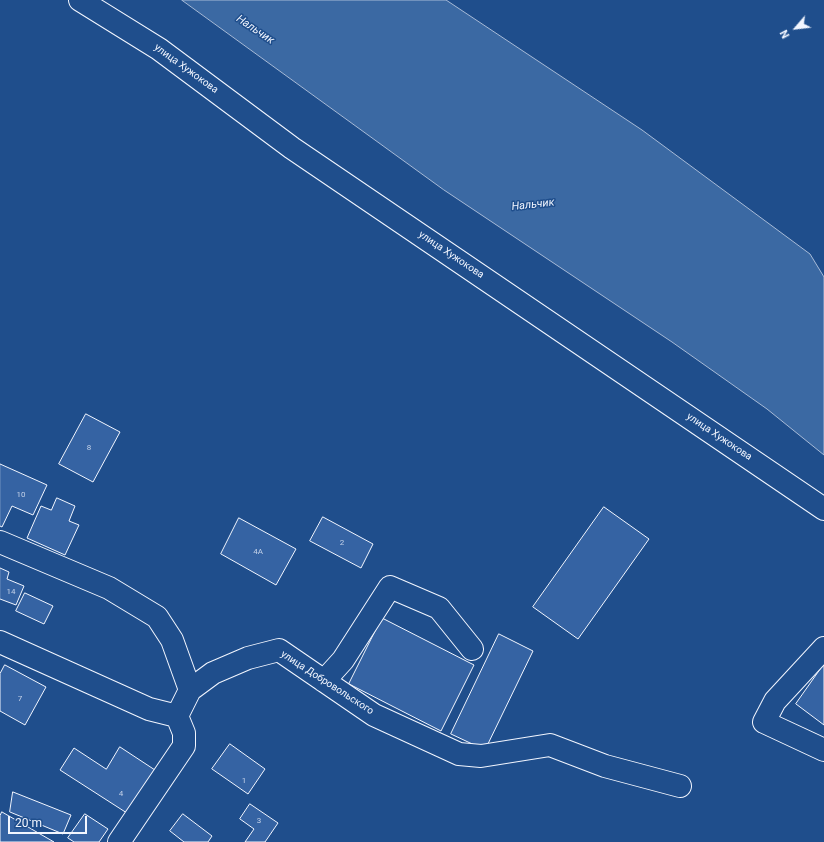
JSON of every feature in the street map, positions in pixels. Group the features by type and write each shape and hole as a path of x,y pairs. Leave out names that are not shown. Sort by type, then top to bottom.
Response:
{"street":[{"name":"улица Хужокова","path":"80,0 159,49 292,148 824,509"},
{"path":"0,542 109,588 157,618 172,640 190,690"},
{"path":"324,681 343,660 390,587 439,608 472,649"},
{"path":"0,642 150,709 177,716 184,733 184,746 119,842"},
{"path":"824,648 775,701 764,722 824,750"},
{"name":"улица Добровольского","path":"177,716 190,690 213,673 248,658 279,650 374,715 459,754 481,756 550,745 605,766 680,786"}],"water":[{"name":"Нальчик","path":"182,0 446,0 642,130 810,254 824,277 824,455 767,409 672,342 444,190"}],"building":[{"path":"86,414 120,432 93,482 59,464"},
{"path":"0,464 47,485 33,515 12,506 2,527 0,526"},
{"path":"57,498 75,506 69,521 79,525 65,555 27,538 41,506 51,510"},
{"path":"604,507 649,539 578,639 533,607"},
{"path":"323,517 373,544 361,568 310,541"},
{"path":"239,518 296,549 276,585 221,554"},
{"path":"0,568 9,572 7,579 24,586 16,605 0,599"},
{"path":"25,593 53,606 44,624 16,611"},
{"path":"382,618 474,665 441,731 349,684"},
{"path":"499,634 533,651 485,750 451,734"},
{"path":"824,664 824,725 796,704"},
{"path":"5,665 46,687 25,725 0,711 0,674"},
{"path":"230,744 265,769 248,794 212,769"},
{"path":"120,747 158,772 130,815 60,770 74,748 106,769"},
{"path":"13,792 71,815 63,834 10,812"},
{"path":"250,804 278,823 265,842 245,842 254,829 240,819"},
{"path":"2,812 54,842 0,842 0,816"},
{"path":"85,814 108,829 99,842 74,842 68,838"},
{"path":"183,814 212,836 208,842 184,842 170,831"}]}
